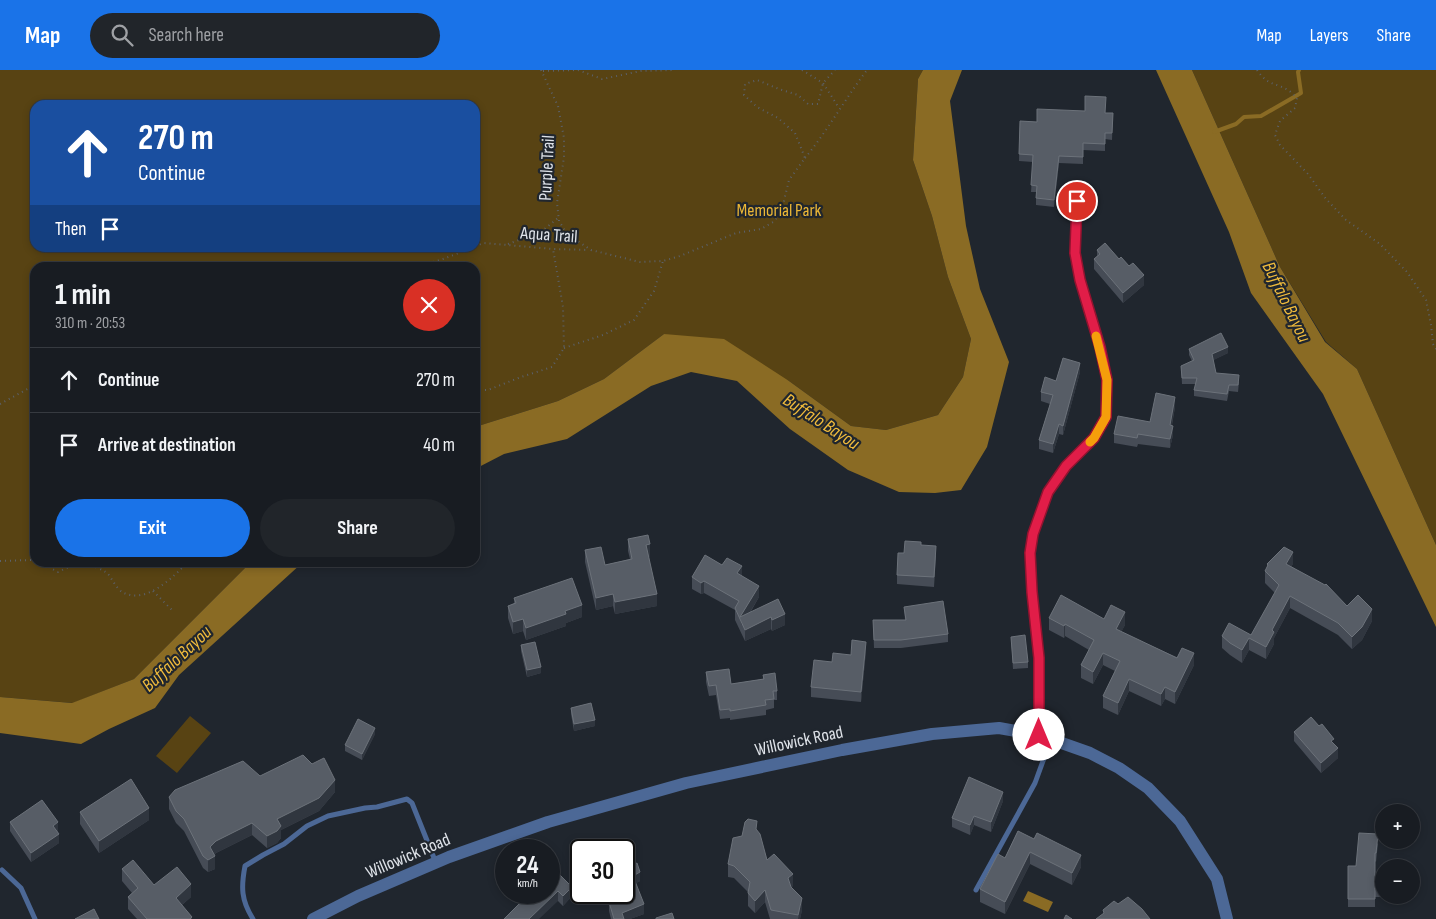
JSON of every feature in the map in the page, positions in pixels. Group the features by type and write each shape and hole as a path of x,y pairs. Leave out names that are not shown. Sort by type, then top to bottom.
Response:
{"street":[{"path":"1045,737 1032,592 1030,553 1033,534 1048,492 1066,466 1094,438 1106,417 1107,380 1100,347 1080,280"},
{"name":"Willowick Road","path":"313,919 358,896 436,863 548,822 686,782 842,750 932,734 999,728 1045,737 1090,753 1119,768 1148,788 1180,821 1217,879 1227,919"}],"lane":[{"path":"1077,201 1075,253 1080,280"},
{"path":"976,890 1035,783 1045,737"},
{"path":"253,919 244,900 242,883 245,866 263,854 284,844 307,826 328,816 377,807 406,799 412,803 436,863"},
{"path":"2,870 21,888 36,919"}],"path":[{"path":"541,70 578,70 602,79 641,71 675,70"},
{"name":"Purple Trail","path":"541,70 558,106 564,138 564,157 557,203 558,221 566,234 591,250 640,262 663,261 680,256 736,233 761,229 773,222 782,213 789,180 822,138 839,108 866,70"},
{"path":"802,70 823,83 839,108"},
{"path":"806,158 795,133 778,118 757,107 744,95 745,84 757,80 798,95 808,104 818,104 823,83 835,70"},
{"path":"1257,70 1263,78 1288,90 1297,98 1295,108 1280,121 1275,135 1280,145 1308,174 1326,199 1346,220 1380,244 1407,272 1426,300 1433,344 1436,349"},
{"name":"Aqua Trail","path":"505,244 541,232 558,218"},
{"name":"Aqua Trail","path":"480,245 484,243 505,244 553,249 591,250"},
{"path":"480,390 488,390 552,367 564,348 563,307 553,249"},
{"name":"Aqua Trail","path":"433,262 461,252"},
{"path":"564,348 603,335 634,320 654,291 663,261"},
{"path":"0,404 30,388"},
{"path":"0,561 30,560"},
{"path":"49,567 58,572 70,567"},
{"path":"96,567 105,571 122,592 138,596 153,591 183,567"},
{"path":"153,591 173,611"}],"green space":[{"name":"Memorial Park","path":"0,70 923,70 918,79 913,160 932,216 948,277 971,339 963,377 938,415 886,430 851,426 789,381 664,334 604,379 558,401 480,425 480,262 30,262 30,567 246,567 134,679 73,703 0,697"},
{"path":"1192,70 1436,70 1436,545 1357,369 1326,342 1280,267"},
{"path":"190,716 211,733 177,773 156,756"}],"water":[{"name":"Buffalo Bayou","path":"923,70 962,70 950,101 966,226 980,289 1009,362 987,447 961,490 935,493 899,492 848,470 790,429 737,381 691,372 651,386 567,439 504,454 480,466 480,425 558,401 604,379 664,334 724,339 789,381 851,426 886,430 938,415 963,377 971,339 948,277 932,216 913,160 918,79"},
{"name":"Buffalo Bayou","path":"1156,70 1192,70 1280,267 1325,342 1357,369 1436,545 1436,627 1323,394 1251,293 1229,232"},
{"name":"Buffalo Bayou","path":"246,567 298,567 179,675 155,708 81,744 0,733 0,697 72,703 134,679"},
{"path":"1028,891 1053,902 1048,912 1023,901"}],"building":[{"path":"1085,96 1106,97 1105,113 1113,113 1112,133 1105,133 1105,144 1083,143 1083,157 1059,156 1054,200 1036,198 1037,186 1031,185 1033,155 1019,154 1020,121 1037,122 1037,109 1085,111"},
{"path":"1105,243 1119,259 1121,257 1129,266 1133,263 1144,275 1123,293 1094,259 1100,254 1097,250"},
{"path":"1221,333 1228,347 1212,354 1216,373 1239,375 1238,385 1229,385 1227,394 1194,390 1197,378 1182,378 1181,366 1194,360 1189,349"},
{"path":"1063,358 1080,363 1063,426 1059,424 1053,444 1039,440 1053,395 1041,392 1045,377 1056,381"},
{"path":"1156,393 1175,397 1170,425 1173,426 1170,439 1138,434 1137,438 1114,434 1118,416 1150,422"},
{"path":"648,535 650,544 646,545 657,594 615,602 613,594 596,598 585,550 601,547 605,565 632,559 628,539"},
{"path":"905,541 921,542 921,545 936,546 934,577 897,575 898,553 904,553"},
{"path":"1284,547 1293,552 1286,564 1326,584 1347,606 1358,595 1372,609 1362,627 1352,637 1338,623 1290,596 1272,630 1274,632 1266,647 1249,638 1242,650 1222,636 1229,623 1251,635 1279,585 1265,571 1267,564"},
{"path":"705,555 722,565 727,558 742,566 737,573 759,586 740,617 778,599 785,614 772,620 771,617 745,630 735,608 739,601 704,581 701,583 692,577"},
{"path":"572,578 582,605 565,611 566,614 526,628 523,619 513,622 508,606 516,603 514,598"},
{"path":"1061,595 1104,619 1111,605 1125,612 1116,629 1177,658 1182,648 1194,653 1175,692 1165,687 1161,694 1129,679 1118,703 1103,696 1120,661 1103,653 1093,672 1081,665 1094,640 1065,624 1064,626 1049,618"},
{"path":"943,601 948,634 901,640 874,640 873,620 906,620 904,607"},
{"path":"1025,635 1028,662 1013,663 1011,637"},
{"path":"852,640 866,642 861,692 811,687 814,660 832,662 833,653 851,655"},
{"path":"535,642 541,667 527,670 521,645"},
{"path":"729,669 731,684 764,679 763,675 775,673 777,691 773,691 774,699 765,700 766,705 730,711 730,709 720,710 716,685 709,686 706,672"},
{"path":"591,703 595,720 574,724 571,708"},
{"path":"1311,717 1319,726 1322,724 1334,739 1331,741 1338,748 1321,763 1294,732"},
{"path":"358,719 375,728 362,754 345,745"},
{"path":"303,755 312,764 324,758 335,780 319,798 277,819 281,826 277,831 267,836 252,823 216,841 210,847 215,856 208,860 203,856 184,819 176,811 169,797 175,790 243,761 260,776"},
{"path":"969,777 1003,792 991,822 974,816 970,825 952,818"},
{"path":"131,779 149,808 99,841 80,812"},
{"path":"42,800 58,822 53,826 59,834 31,853 10,822"},
{"path":"748,819 757,821 756,829 760,834 767,860 774,854 793,874 788,878 791,887 802,898 798,915 771,910 765,890 755,901 748,893 750,882 734,866 728,864 733,838 742,836 745,822"},
{"path":"1018,831 1034,839 1037,833 1081,855 1072,873 1030,852 1005,902 980,889 998,854 1005,858"},
{"path":"1359,833 1375,834 1375,899 1348,899 1348,866 1356,866"},
{"path":"133,860 154,885 177,867 191,884 176,898 192,917 190,919 147,919 128,897 138,888 122,869"},
{"path":"637,863 640,872 635,875 635,864"},
{"path":"560,875 570,885 570,889 563,896 560,893"},
{"path":"635,881 644,904 622,913 624,919 614,919 610,904 635,904"},
{"path":"1128,897 1150,919 1096,919 1114,901 1118,904"},
{"path":"519,904 545,904 529,919 504,919"},
{"path":"94,909 99,919 75,919"},
{"path":"672,913 674,919 656,919 656,918"},
{"path":"1066,915 1072,919 1064,919"}],"waterway":[{"path":"1214,132 1236,124 1244,117 1261,116 1301,93 1299,70"}],"slow traffic":[{"path":"1090,442 1106,417 1107,380 1096,336"}],"route":[{"path":"1039,735 1039,658 1030,553 1033,534 1048,492 1066,466 1094,438 1106,417 1107,380 1100,347 1080,280 1075,253 1077,201"}]}
